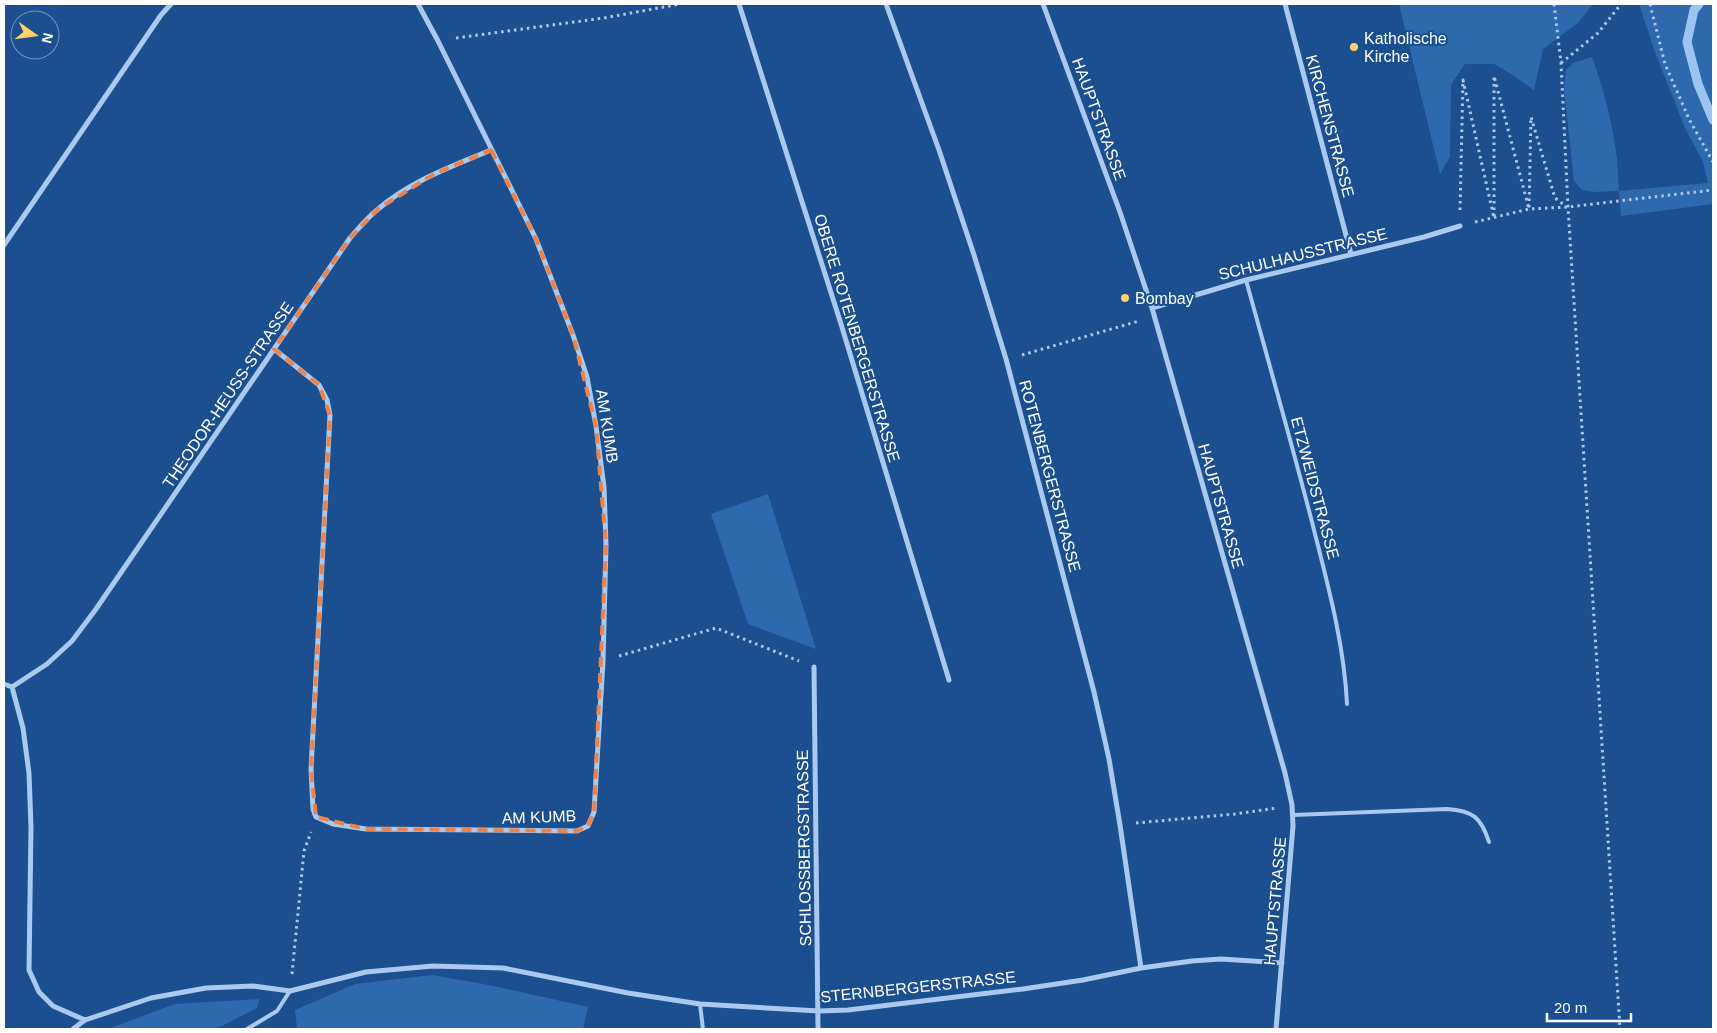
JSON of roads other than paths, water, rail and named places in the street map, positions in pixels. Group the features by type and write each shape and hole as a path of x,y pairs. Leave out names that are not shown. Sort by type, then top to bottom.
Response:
{"street":[{"path":"4,245 161,15 172,4"},
{"name":"AM KUMB","path":"274,350 319,385 327,400 330,415 311,769 313,809 316,817 333,824 366,829 576,831 588,826 594,812 603,661 606,545 604,487 596,426 586,377 573,335 536,239 418,4"},
{"name":"OBERE ROTENBERGERSTRASSE","path":"739,4 841,324 949,680"},
{"name":"ROTENBERGERSTRASSE","path":"886,4 939,150 1006,359 1094,692 1109,759 1141,968"},
{"name":"HAUPTSTRASSE","path":"1043,4 1120,212 1152,308 1276,739 1292,805 1293,826 1276,1029"},
{"name":"KIRCHENSTRASSE","path":"1285,4 1351,254"},
{"name":"THEODOR-HEUSS-STRASSE","path":"12,686 47,664 72,641 96,610 350,238 378,208 402,192 434,174 491,150"},
{"name":"SCHULHAUSSTRASSE","path":"1152,308 1246,280 1424,237 1460,226"},
{"name":"SCHLOSSBERGSTRASSE","path":"814,667 818,1029"},
{"path":"4,684 12,686 23,728 30,773 29,970 39,992 53,1006 85,1020"},
{"name":"STERNBERGERSTRASSE","path":"73,1029 85,1020 151,998 206,988 253,986 290,990 366,972 434,966 503,968 628,993 700,1004 819,1011 866,1008 1023,989 1083,980 1141,968 1221,958 1282,964"}],"lane":[{"name":"ETZWEIDSTRASSE","path":"1246,280 1290,437 1335,614 1343,654 1347,704"},
{"path":"1293,815 1447,808 1464,810 1477,819 1485,830 1489,842"},
{"path":"248,1029 277,1011 290,990"},
{"path":"700,1004 703,1029"}],"waterway":[{"path":"1699,4 1694,10 1687,42 1698,84 1713,120"}],"place":[{"name":"Katholische Kirche","path":"1354,47"},
{"name":"Bombay","path":"1125,298"}]}
